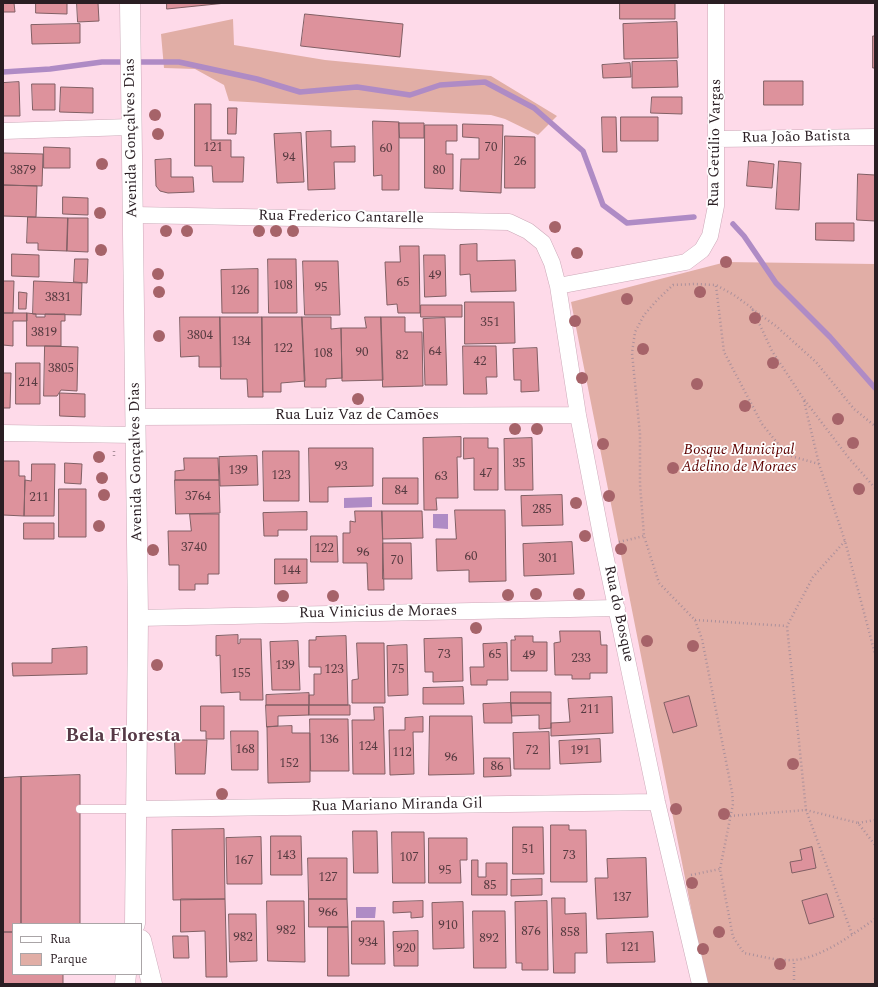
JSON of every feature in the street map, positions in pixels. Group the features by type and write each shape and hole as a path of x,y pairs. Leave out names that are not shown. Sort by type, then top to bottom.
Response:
{"street":[{"name":"Avenida Gonçalves Dias","path":"130,3 130,127 134,215 138,618 136,923"},
{"name":"Rua Getúlio Vargas","path":"558,286 666,267 686,262 702,250 710,236 716,206 716,3"},
{"path":"3,131 130,127"},
{"name":"Rua João Batista","path":"717,139 875,136"},
{"name":"Rua Frederico Cantarelle","path":"134,215 509,222 528,231 543,243"},
{"name":"Rua do Bosque","path":"543,243 552,263 558,286 578,415 603,545 657,802 700,984"},
{"name":"Rua Luiz Vaz de Camões","path":"3,433 136,426 578,415"},
{"name":"Rua Vinicius de Moraes","path":"138,618 617,608"},
{"name":"Rua Mariano Miranda Gil","path":"137,810 657,802"},
{"path":"142,944 152,984"}],"lane":[{"path":"80,809 137,810"}],"path":[{"path":"875,426 854,409 816,362 776,326 734,295 716,285 673,285 644,315 635,332 632,353 640,434 640,484 644,536 659,583 695,620 702,639 732,792 733,804 720,869 733,936 744,953 766,958 794,960 824,951 875,919"},
{"path":"716,285 724,352 762,424 787,455 819,464"},
{"path":"752,308 772,351 803,398 848,457 875,488"},
{"path":"803,398 819,464 844,541 875,654"},
{"path":"603,545 644,536"},
{"path":"844,541 813,576 787,626 806,810 852,934"},
{"path":"695,620 787,626"},
{"path":"730,816 806,810 858,823 875,820"},
{"path":"858,823 875,845"},
{"path":"676,878 720,869"},
{"path":"794,960 794,984"}],"green space":[{"path":"233,19 234,45 325,60 491,76 557,116 538,135 505,119 491,115 229,101 224,85 195,69 164,68 161,34"},
{"name":"Bosque Municipal Adelino de Moraes","path":"726,262 875,264 875,984 706,984 571,302"}],"shaded area":[{"path":"372,497 372,507 344,508 344,498"},
{"path":"433,514 448,514 448,529 433,528"},
{"path":"356,907 376,907 375,918 356,918"}],"building":[{"path":"3,3 14,3 15,12 3,12"},
{"path":"36,3 67,3 67,14 36,13"},
{"path":"77,3 98,3 99,21 78,22"},
{"path":"167,3 226,3 167,9"},
{"path":"620,3 675,3 675,19 620,19"},
{"path":"305,14 403,24 400,57 301,46"},
{"path":"677,22 678,58 624,59 623,24"},
{"path":"80,24 80,43 32,44 31,25"},
{"path":"873,36 875,36 875,68 873,68"},
{"path":"677,61 678,87 632,88 632,62"},
{"path":"630,63 631,77 603,78 602,65"},
{"path":"764,81 803,81 803,105 764,105"},
{"path":"19,82 20,116 3,116 3,83"},
{"path":"32,84 55,84 55,110 33,110"},
{"path":"61,87 93,88 93,113 60,112"},
{"path":"652,97 682,97 682,114 651,113"},
{"path":"195,104 211,104 211,140 231,140 231,157 244,157 243,182 213,182 212,166 195,166"},
{"path":"228,108 237,108 236,134 228,134"},
{"path":"602,117 616,117 617,152 603,152"},
{"path":"621,117 658,117 658,141 621,141"},
{"path":"373,121 399,122 399,190 382,190 382,175 374,176"},
{"path":"399,123 424,123 424,138 400,138"},
{"path":"463,124 503,125 501,193 460,191 461,159 479,159 479,138 463,137"},
{"path":"425,125 457,125 457,141 446,141 446,154 453,154 453,189 425,188"},
{"path":"331,131 331,147 355,146 355,162 334,162 335,189 308,190 306,132"},
{"path":"301,133 304,182 277,183 274,134"},
{"path":"505,136 535,137 535,188 505,188"},
{"path":"44,147 70,148 70,168 44,168"},
{"path":"4,153 43,154 42,186 3,185"},
{"path":"171,159 171,177 193,177 194,192 168,193 160,191 156,186 155,160"},
{"path":"749,161 774,164 772,188 747,186"},
{"path":"779,161 801,163 799,210 776,209"},
{"path":"858,174 875,175 875,221 857,220"},
{"path":"3,185 37,186 36,217 3,216"},
{"path":"63,197 88,198 88,215 63,214"},
{"path":"28,217 68,218 67,251 38,250 38,243 27,243"},
{"path":"68,218 88,218 88,252 67,251"},
{"path":"816,223 854,223 854,241 816,240"},
{"path":"477,244 477,261 515,260 516,291 471,292 470,274 460,275 460,245"},
{"path":"400,246 419,246 420,313 398,313 397,304 387,305 385,262 400,262"},
{"path":"12,254 39,255 39,277 12,276"},
{"path":"424,255 445,255 446,296 425,297"},
{"path":"75,259 88,259 87,283 74,282"},
{"path":"268,259 296,259 297,313 269,313"},
{"path":"303,261 338,261 340,315 305,315"},
{"path":"258,269 258,313 222,313 221,270"},
{"path":"3,281 14,281 13,313 3,313"},
{"path":"34,281 82,283 81,315 33,314"},
{"path":"19,292 27,293 26,309 19,309"},
{"path":"465,302 514,302 515,343 465,344"},
{"path":"421,305 462,305 462,317 421,317"},
{"path":"3,313 27,313 27,321 13,321 13,346 3,345"},
{"path":"27,313 36,314 36,317 45,317 45,314 65,314 65,321 61,321 61,346 27,346"},
{"path":"180,317 220,317 221,367 199,367 199,356 181,357"},
{"path":"220,317 262,317 263,397 248,397 247,379 221,379"},
{"path":"262,317 302,317 305,381 281,383 281,392 263,392"},
{"path":"302,317 331,317 331,329 341,328 342,378 326,379 326,387 305,387"},
{"path":"365,317 381,317 383,380 342,381 341,328 366,328"},
{"path":"381,317 405,317 405,332 422,332 423,386 383,387"},
{"path":"445,318 447,385 425,385 423,319"},
{"path":"45,346 78,347 77,391 61,390 57,396 44,396"},
{"path":"463,346 496,346 497,377 486,377 487,394 464,394"},
{"path":"537,348 539,391 521,392 521,380 514,380 513,349"},
{"path":"16,363 40,363 40,404 16,404"},
{"path":"3,373 11,373 10,408 3,408"},
{"path":"60,393 85,394 85,417 60,416"},
{"path":"461,437 461,457 457,457 458,498 436,498 437,510 424,510 423,438"},
{"path":"464,438 488,438 488,448 498,448 498,490 474,490 474,458 464,459"},
{"path":"532,438 533,490 505,490 504,439"},
{"path":"309,448 373,448 373,486 328,487 328,502 310,502"},
{"path":"263,451 299,451 299,501 264,501"},
{"path":"257,456 258,485 220,486 219,457"},
{"path":"184,458 218,458 219,480 175,480 175,471 184,470"},
{"path":"3,461 19,461 19,476 25,476 24,516 3,515"},
{"path":"65,463 82,464 81,484 65,483"},
{"path":"32,464 55,464 54,516 24,516 25,480 31,481"},
{"path":"383,478 418,478 418,504 383,504"},
{"path":"175,480 219,480 220,513 176,514"},
{"path":"59,489 86,489 86,537 59,537"},
{"path":"562,495 563,525 522,526 521,496"},
{"path":"455,510 505,510 506,581 469,582 469,570 437,571 436,539 456,539"},
{"path":"355,511 382,511 384,590 368,590 367,563 343,563 343,533 350,533 350,521 355,522"},
{"path":"382,511 422,511 423,538 383,539"},
{"path":"307,512 307,530 278,530 278,536 264,536 263,513"},
{"path":"190,514 219,514 219,574 208,574 208,584 195,584 195,590 179,590 179,565 169,565 168,531 191,531"},
{"path":"24,523 54,523 54,539 24,539"},
{"path":"311,536 337,536 338,562 311,562"},
{"path":"572,542 574,574 524,576 523,544"},
{"path":"383,543 411,543 412,579 383,579"},
{"path":"275,559 307,559 307,583 275,584"},
{"path":"560,631 600,631 601,645 607,645 607,673 590,673 590,679 572,679 572,675 555,675 554,643 560,642"},
{"path":"238,635 238,644 240,643 240,639 261,639 263,700 240,700 240,692 221,693 220,655 216,656 216,636"},
{"path":"346,636 348,705 309,705 309,695 314,695 314,674 321,674 321,667 309,667 309,640 316,640 316,637"},
{"path":"515,636 533,636 533,642 547,642 547,671 511,671 511,640 515,640"},
{"path":"462,638 463,681 433,682 433,672 425,672 424,639"},
{"path":"298,641 300,690 272,690 270,642"},
{"path":"357,643 384,643 385,703 352,703 352,680 358,679"},
{"path":"507,643 508,680 487,680 487,685 471,685 470,667 484,667 483,644"},
{"path":"407,645 408,695 388,696 387,646"},
{"path":"87,647 87,674 13,676 12,663 52,663 52,649"},
{"path":"463,687 464,704 423,704 423,688"},
{"path":"511,692 551,692 551,703 511,703"},
{"path":"309,693 309,705 266,705 266,695"},
{"path":"689,696 697,726 673,733 664,703"},
{"path":"612,697 613,733 551,736 551,723 570,722 568,699"},
{"path":"511,703 512,723 484,723 483,704"},
{"path":"511,703 551,703 551,728 539,729 539,715 512,716"},
{"path":"266,705 309,705 309,715 278,716 278,726 267,727"},
{"path":"309,705 350,705 350,715 309,715"},
{"path":"201,706 224,706 224,739 206,739 206,731 201,731"},
{"path":"374,707 383,707 385,774 353,774 352,720 374,720"},
{"path":"430,716 472,716 474,774 429,775"},
{"path":"423,717 423,732 413,732 414,774 390,775 389,730 405,730 405,718"},
{"path":"310,719 348,719 349,771 311,771"},
{"path":"292,726 292,733 310,733 310,782 268,783 267,727"},
{"path":"231,731 258,731 258,770 232,770"},
{"path":"549,732 550,769 514,769 513,733"},
{"path":"600,739 601,762 560,764 559,741"},
{"path":"175,740 207,740 205,774 176,774"},
{"path":"484,758 510,758 511,776 484,777"},
{"path":"80,775 80,923 21,923 21,777"},
{"path":"21,777 21,923 12,923 12,932 3,932 3,778"},
{"path":"551,825 569,825 569,830 586,830 587,882 551,882"},
{"path":"513,827 543,827 544,874 513,874"},
{"path":"224,829 225,899 173,900 172,830"},
{"path":"353,831 377,831 378,873 354,873"},
{"path":"392,832 424,832 425,883 393,883"},
{"path":"271,836 301,836 302,875 271,875"},
{"path":"261,837 262,884 227,884 226,838"},
{"path":"429,838 467,838 467,860 460,860 461,883 429,883"},
{"path":"812,847 816,868 792,873 790,862 802,860 800,850"},
{"path":"308,858 347,858 347,899 309,899"},
{"path":"646,858 648,917 597,919 595,878 608,878 607,859"},
{"path":"472,860 478,860 478,877 486,877 486,863 507,863 507,895 472,895"},
{"path":"542,879 542,895 511,896 511,880"},
{"path":"827,894 834,917 809,924 802,901"},
{"path":"552,898 565,898 565,914 586,913 587,953 575,953 575,973 554,973"},
{"path":"181,899 225,899 227,977 206,977 205,931 181,932"},
{"path":"309,899 347,899 348,927 309,927"},
{"path":"267,901 304,901 305,962 268,961"},
{"path":"423,901 423,917 411,918 411,912 393,913 393,902"},
{"path":"547,901 548,970 522,970 522,963 516,963 515,902"},
{"path":"463,902 464,948 433,949 432,903"},
{"path":"473,911 505,911 506,968 474,968"},
{"path":"229,914 256,914 257,961 230,962"},
{"path":"352,921 384,921 385,964 352,964"},
{"path":"328,927 348,927 349,976 328,976"},
{"path":"418,931 418,966 394,966 393,932"},
{"path":"3,932 12,932 12,975 63,975 63,984 3,984"},
{"path":"653,932 655,962 607,963 606,934"},
{"path":"173,936 188,936 189,958 174,958"}],"waterway":[{"path":"3,72 50,69 102,62 179,62 257,79 300,92 357,87 410,95 440,85 485,82 534,108 583,151 603,205 627,223 694,217"},
{"path":"733,224 744,236 776,283 830,337 875,388"}],"district":[{"name":"Bela Floresta","path":"123,737"}]}
